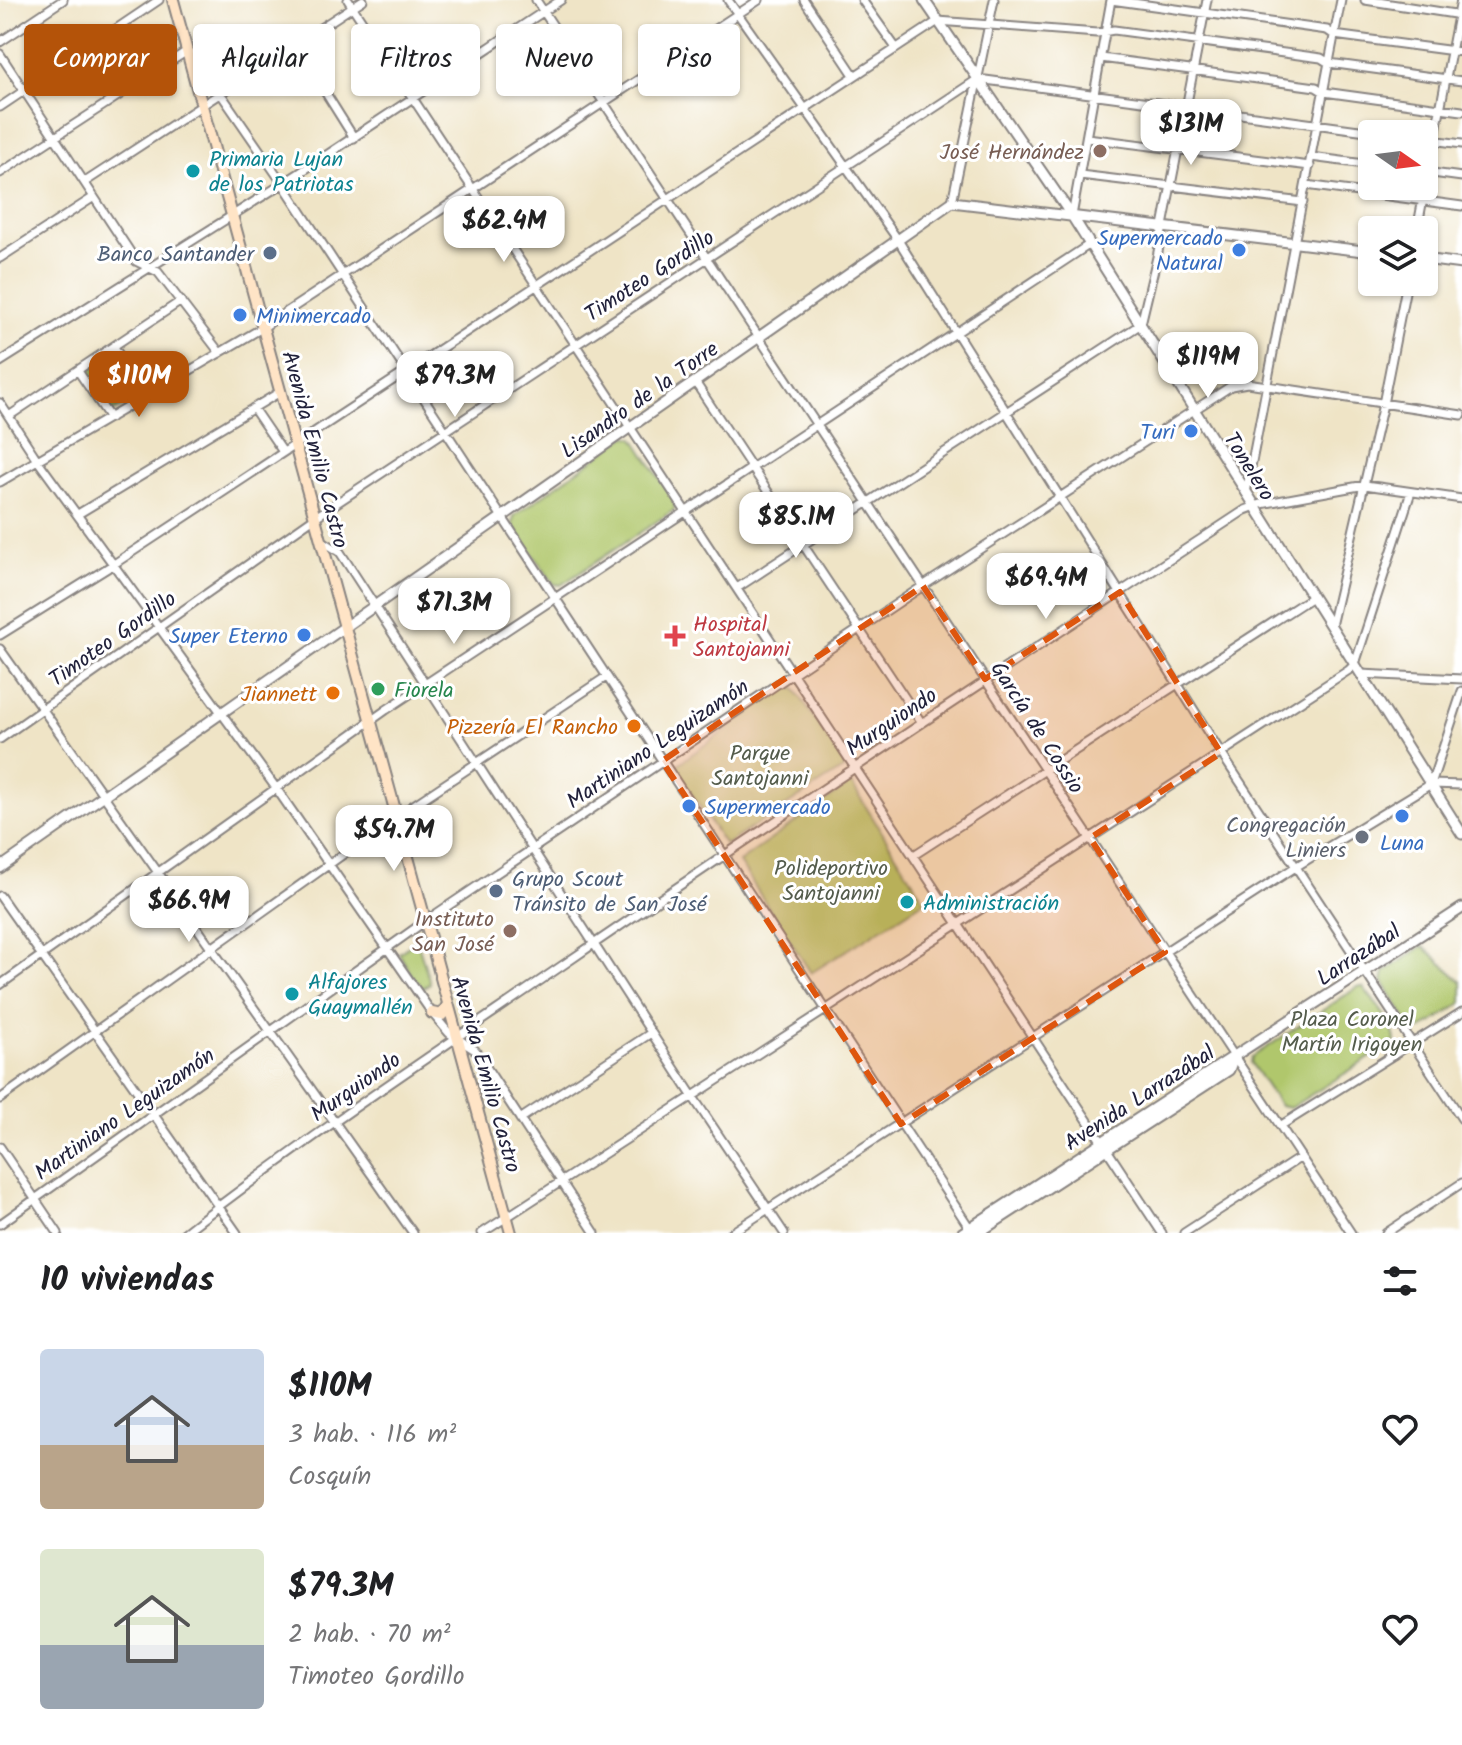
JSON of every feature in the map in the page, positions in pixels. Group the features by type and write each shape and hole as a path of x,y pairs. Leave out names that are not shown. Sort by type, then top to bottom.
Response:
{"main road":[{"name":"Avenida Emilio Castro","path":"173,0 455,1038 511,1233"},
{"path":"432,1013 442,1015 447,1006"}],"street":[{"path":"0,42 63,0"},
{"path":"124,24 159,0"},
{"path":"322,24 350,4 363,0"},
{"name":"García de Cossio","path":"536,0 1351,1233"},
{"path":"0,362 283,184 561,0"},
{"path":"728,0 898,240 1221,753 1462,1119"},
{"path":"0,482 262,328 759,0"},
{"path":"804,0 854,75"},
{"path":"862,0 896,48"},
{"name":"Tonelero","path":"924,0 1072,216 1462,834"},
{"path":"994,0 952,202 1358,250"},
{"path":"1072,216 1111,0 1462,52"},
{"path":"737,588 1141,324 1207,0"},
{"path":"1246,493 1341,0"},
{"path":"1365,0 1460,15"},
{"path":"1438,120 1461,0"},
{"path":"350,4 1162,1233"},
{"path":"0,635 114,564 938,21 1106,32 1114,30 1462,81"},
{"path":"0,173 187,51 193,56"},
{"path":"0,54 24,90"},
{"path":"1101,58 1316,87 1324,92 1462,111"},
{"path":"978,79 1358,130"},
{"name":"Timoteo Gordillo","path":"0,739 314,518 978,79"},
{"path":"0,107 24,92"},
{"path":"28,96 136,261 158,272 220,353"},
{"path":"85,182 218,96"},
{"path":"224,96 971,1232"},
{"path":"328,96 354,138"},
{"path":"1087,138 1358,164"},
{"path":"1438,141 1462,144"},
{"path":"1438,174 1462,177"},
{"path":"1080,175 1303,202"},
{"path":"1306,185 1462,206"},
{"path":"0,258 94,197"},
{"path":"1420,216 1423,201"},
{"name":"Lisandro de la Torre","path":"0,868 952,202"},
{"path":"0,985 371,721 1090,244"},
{"path":"1438,261 1462,264"},
{"path":"1331,626 1383,404 1404,296"},
{"path":"9,416 181,301"},
{"path":"114,347 146,397"},
{"path":"78,371 110,418"},
{"path":"695,382 921,722"},
{"name":"Martiniano Leguizamón","path":"0,1224 424,922 923,586 1239,384 1462,415"},
{"path":"78,514 280,392"},
{"path":"0,403 38,461 276,788 432,1013 455,1038 475,1050 595,1233"},
{"path":"253,408 283,452"},
{"name":"Murguiondo","path":"184,1233 455,1038 985,679 1254,506 1365,485 1462,499"},
{"path":"482,1233 1355,664 1411,492"},
{"path":"321,540 340,552 784,1233"},
{"path":"914,855 1312,597"},
{"path":"0,649 413,1233"},
{"path":"1361,674 1462,679"},
{"path":"0,1099 329,863 606,677"},
{"path":"1431,784 1462,691"},
{"path":"731,1233 1297,866 1431,784 1462,785"},
{"path":"0,896 237,1233"},
{"name":"Larrazábal","path":"1234,1057 1462,908"},
{"path":"1280,1126 1462,1012"},
{"path":"520,1119 651,1033"},
{"name":"Avenida Larrazábal","path":"971,1232 1234,1057"},
{"path":"0,1147 58,1233"},
{"path":"1184,1233 1301,1157"},
{"path":"1386,1233 1462,1183"}],"highlighted area":[{"path":"923,586 985,679 1120,592 1221,753 1090,838 1165,952 901,1124 662,761"}],"green space":[{"path":"115,355 140,396 110,413 85,373"},
{"path":"626,436 634,438 675,502 674,510 561,585 554,584 513,526 514,516"},
{"name":"Parque Santojanni","path":"786,687 795,689 844,763 843,769 725,845 674,767"},
{"name":"Polideportivo Santojanni","path":"851,783 925,901 811,973 739,862"},
{"path":"417,940 430,983 423,988 417,984 399,953"},
{"path":"1423,946 1462,982 1462,1003 1421,1030 1412,1028 1382,981 1384,972"},
{"name":"Plaza Coronel Martín Irigoyen","path":"1358,987 1363,987 1383,1013 1392,1028 1395,1042 1290,1108 1280,1106 1251,1063 1252,1057"}],"place":[{"name":"José Hernández","path":"1100,151"},
{"name":"Primaria Lujan de los Patriotas","path":"193,171"},
{"name":"Supermercado Natural","path":"1239,250"},
{"name":"Banco Santander","path":"270,253"},
{"name":"Minimercado","path":"240,315"},
{"name":"Turi","path":"1191,431"},
{"name":"Super Eterno","path":"304,635"},
{"name":"Hospital Santojanni","path":"675,636"},
{"name":"Fiorela","path":"378,689"},
{"name":"Jiannett","path":"333,693"},
{"name":"Pizzería El Rancho","path":"634,726"},
{"name":"Supermercado","path":"689,806"},
{"name":"Luna","path":"1402,816"},
{"name":"Congregación Liniers","path":"1362,837"},
{"name":"Grupo Scout Tránsito de San José","path":"496,891"},
{"name":"Administración","path":"907,902"},
{"name":"Instituto San José","path":"510,931"},
{"name":"Alfajores Guaymallén","path":"292,994"}]}
